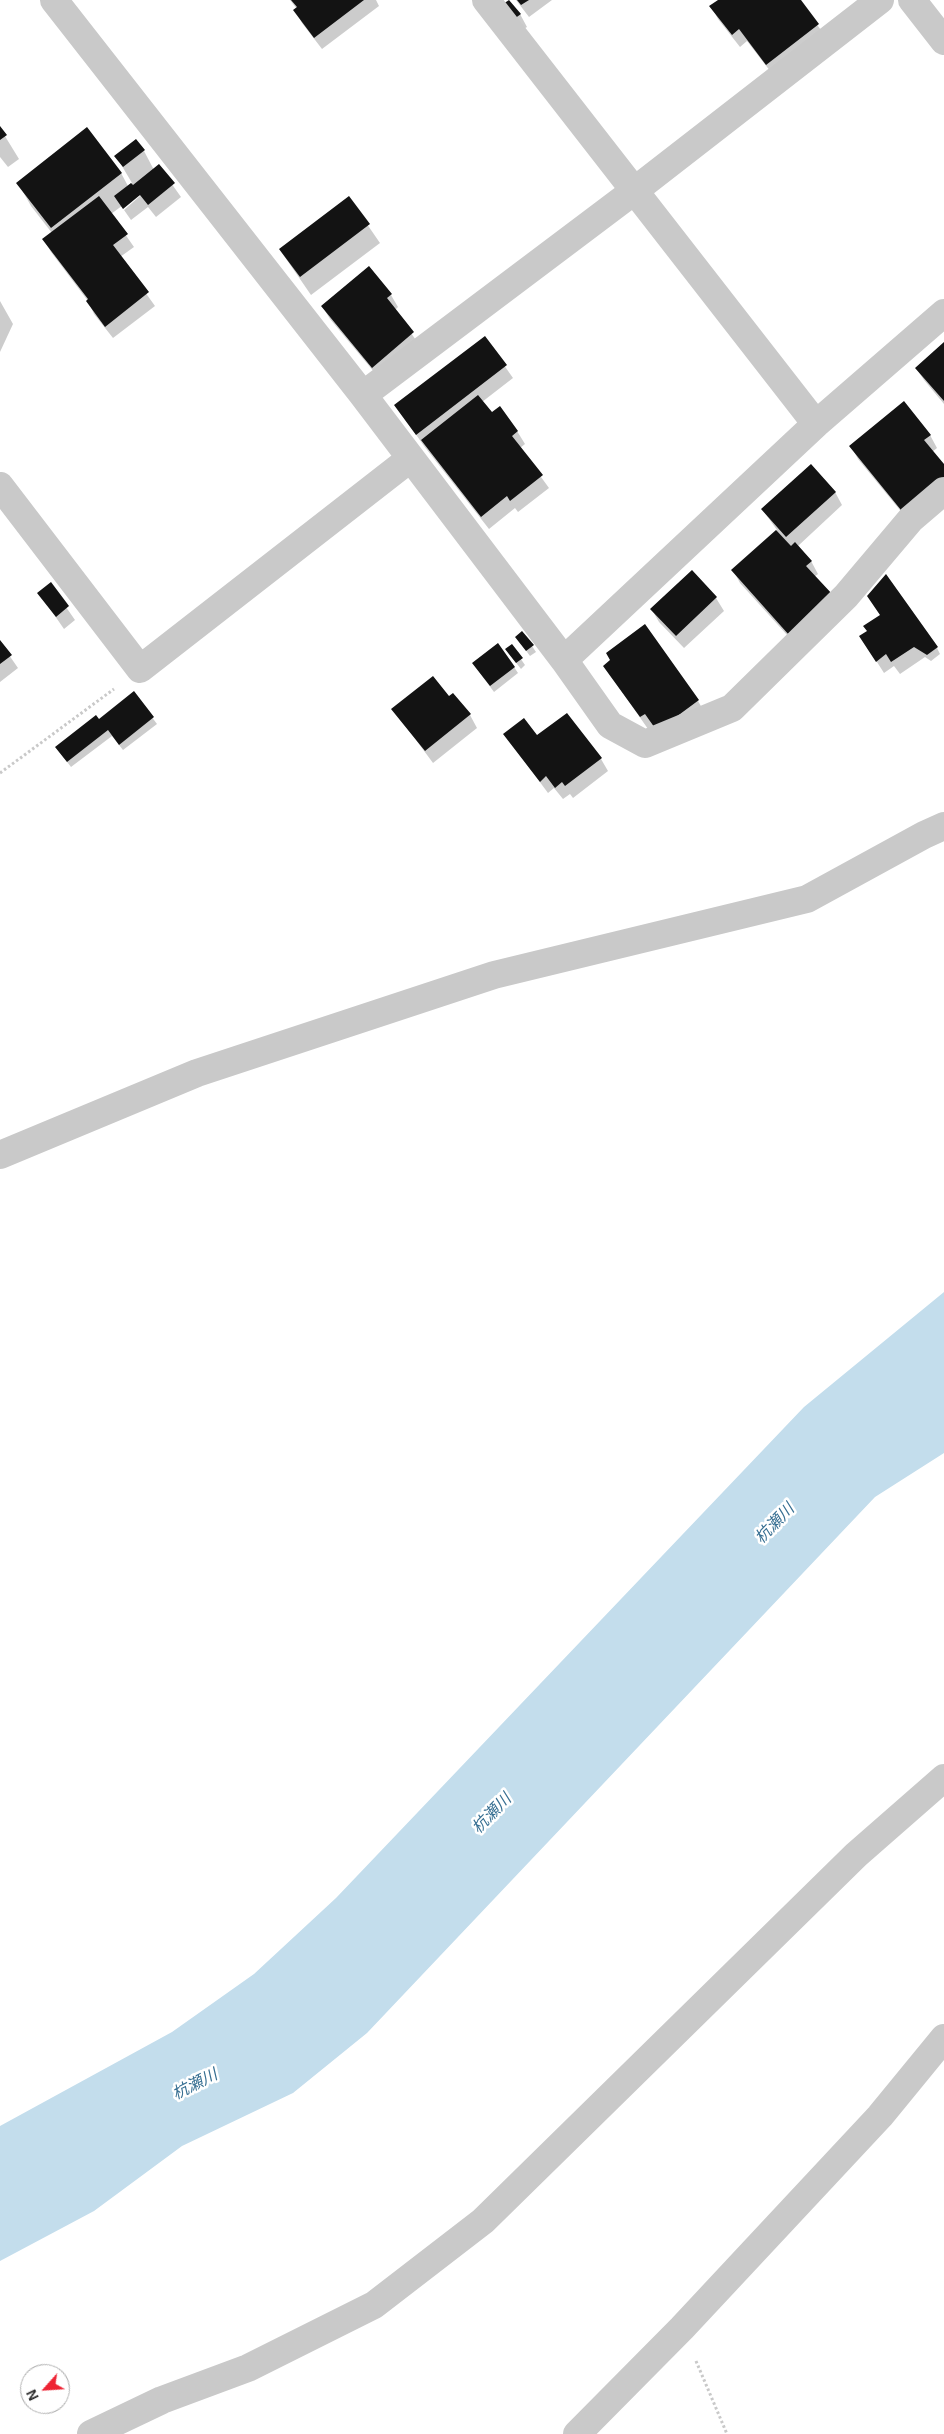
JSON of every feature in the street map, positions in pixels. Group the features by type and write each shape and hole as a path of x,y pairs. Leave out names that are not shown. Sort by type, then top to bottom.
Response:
{"street":[{"path":"54,0 363,395 564,660 610,725 645,744 732,708 846,596 911,519 944,491"},
{"path":"486,0 816,424"},
{"path":"363,395 634,191 880,0"},
{"path":"912,0 944,41"},
{"path":"564,660 816,424 944,314"},
{"path":"0,486 140,669 411,458"},
{"path":"0,1155 197,1073 494,975 807,899 944,826"},
{"path":"91,2434 162,2400 248,2368 374,2305 483,2221 856,1855 944,1778"},
{"path":"577,2434 682,2328 880,2116 944,2038"},
{"path":"133,2434 162,2400"}],"path":[{"path":"0,773 140,669"},
{"path":"682,2328 727,2434"}],"water":[{"name":"杭瀬川","path":"944,1292 944,1453 875,1497 367,2033 293,2093 182,2146 94,2211 0,2261 0,2126 172,2032 254,1974 336,1898 804,1407"}],"building":[{"path":"291,0 364,0 314,38 293,10 297,7"},
{"path":"509,0 521,14 514,19 503,4"},
{"path":"517,0 529,0 521,5"},
{"path":"718,0 801,0 819,24 766,65 739,29 732,35 709,6"},
{"path":"0,126 7,135 0,140"},
{"path":"87,127 122,173 51,228 16,183"},
{"path":"136,139 145,150 123,167 114,156"},
{"path":"159,164 175,183 148,205 140,195 123,209 114,196 131,183 133,185"},
{"path":"99,196 128,234 113,245 149,292 105,327 86,301 88,299 42,239"},
{"path":"349,196 370,224 300,277 279,249"},
{"path":"369,266 392,294 387,298 414,332 372,368 321,306"},
{"path":"485,336 507,365 416,435 394,405"},
{"path":"944,342 944,401 915,368"},
{"path":"478,395 492,412 500,406 518,431 512,436 543,475 510,501 507,496 481,517 421,440"},
{"path":"904,401 931,435 924,440 944,464 944,482 905,515 849,446"},
{"path":"811,464 836,492 786,537 761,509"},
{"path":"776,530 791,546 795,542 812,561 806,566 833,595 789,635 731,570"},
{"path":"692,570 717,597 676,636 650,609"},
{"path":"886,574 938,647 927,655 914,647 891,662 886,654 876,662 859,636 867,631 863,626 880,615 867,596"},
{"path":"51,582 69,606 56,617 37,593"},
{"path":"645,624 699,700 657,731 645,714 640,717 603,666 610,660 606,653"},
{"path":"522,631 534,645 526,651 515,637"},
{"path":"0,640 12,655 0,664"},
{"path":"498,643 515,667 490,686 472,663"},
{"path":"512,644 523,658 516,663 505,649"},
{"path":"433,676 449,696 453,693 471,714 425,751 391,709"},
{"path":"134,691 154,717 119,745 108,730 67,762 55,747 96,715 99,719"},
{"path":"567,713 602,758 565,786 562,782 555,788 546,776 540,782 503,734 524,718 537,735"}]}
